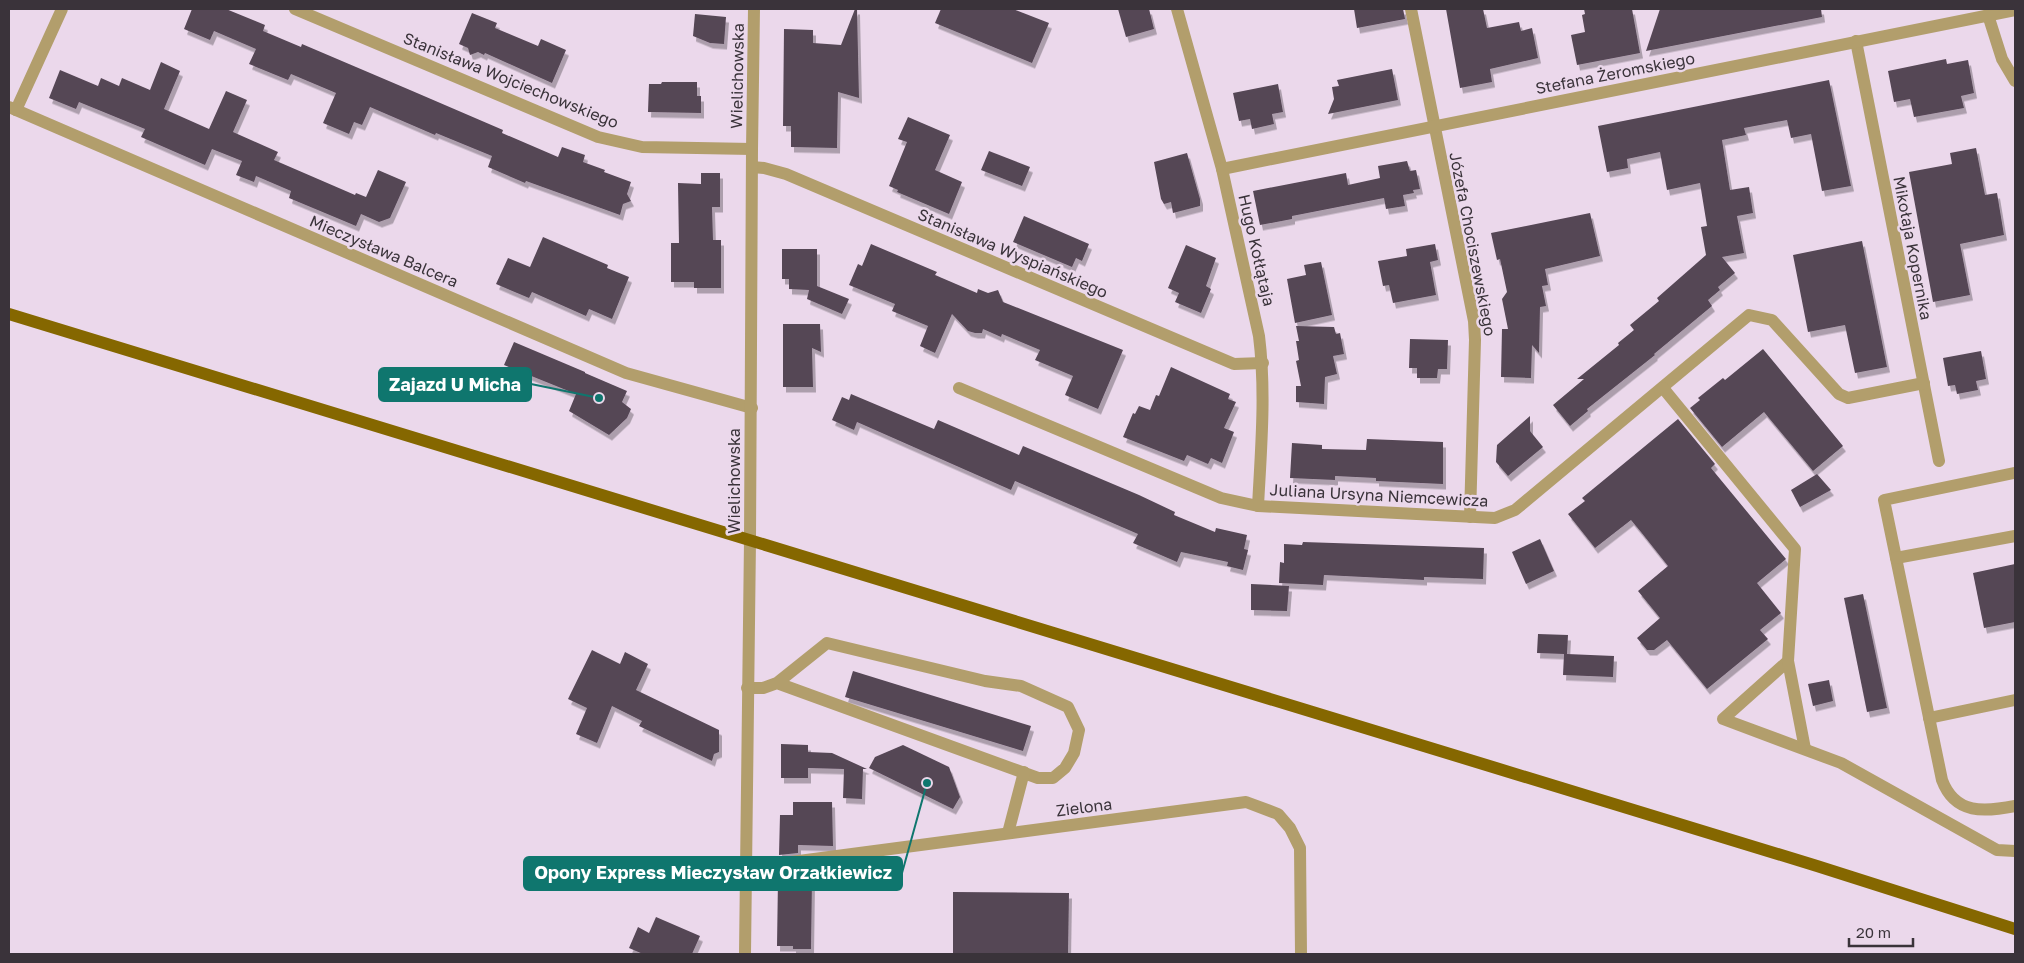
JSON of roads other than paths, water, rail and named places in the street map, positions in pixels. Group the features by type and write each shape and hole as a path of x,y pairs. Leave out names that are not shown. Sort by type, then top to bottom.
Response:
{"main road":[{"path":"9,314 1817,866 2015,929"}],"street":[{"path":"12,108 62,9"},
{"name":"Stanisława Wojciechowskiego","path":"295,9 598,137 642,147 752,149"},
{"name":"Wielichowska","path":"745,954 752,408 754,9"},
{"name":"Hugo Kołłątaja","path":"1177,9 1222,169 1254,307 1263,363 1264,398 1258,506"},
{"name":"Józefa Chociszewskiego","path":"1411,9 1474,321 1476,340 1470,517"},
{"name":"Stefana Żeromskiego","path":"1222,169 2015,10"},
{"path":"1988,15 2002,58 2015,81"},
{"name":"Mikołaja Kopernika","path":"1856,42 1939,461"},
{"name":"Mieczysława Balcera","path":"12,108 626,373 752,408"},
{"name":"Stanisława Wyspiańskiego","path":"752,167 786,174 1234,364 1263,363"},
{"name":"Juliana Ursyna Niemcewicza","path":"959,388 1221,498 1258,506 1495,518 1515,510 1749,315 1772,320 1839,394 1848,398 1924,384"},
{"path":"1663,388 1795,549 1788,661 1805,750"},
{"path":"2014,473 1884,500 1942,780 1946,791 1962,805 1975,810 1991,810 2015,806"},
{"path":"1896,558 2015,536"},
{"path":"747,688 763,688 777,683 827,643 985,681 1021,686 1068,708 1079,730 1074,753 1065,768 1053,778 1038,778 777,683"},
{"path":"1788,661 1723,719 1841,763 1997,850 2015,852"},
{"path":"1929,718 2015,700"},
{"path":"1008,833 1024,772"},
{"name":"Zielona","path":"746,868 1246,802 1278,814 1290,828 1300,848 1301,954"}],"place":[{"name":"Zajazd U Micha","path":"599,398"},
{"name":"Opony Express Mieczysław Orzałkiewicz","path":"927,783"}]}
